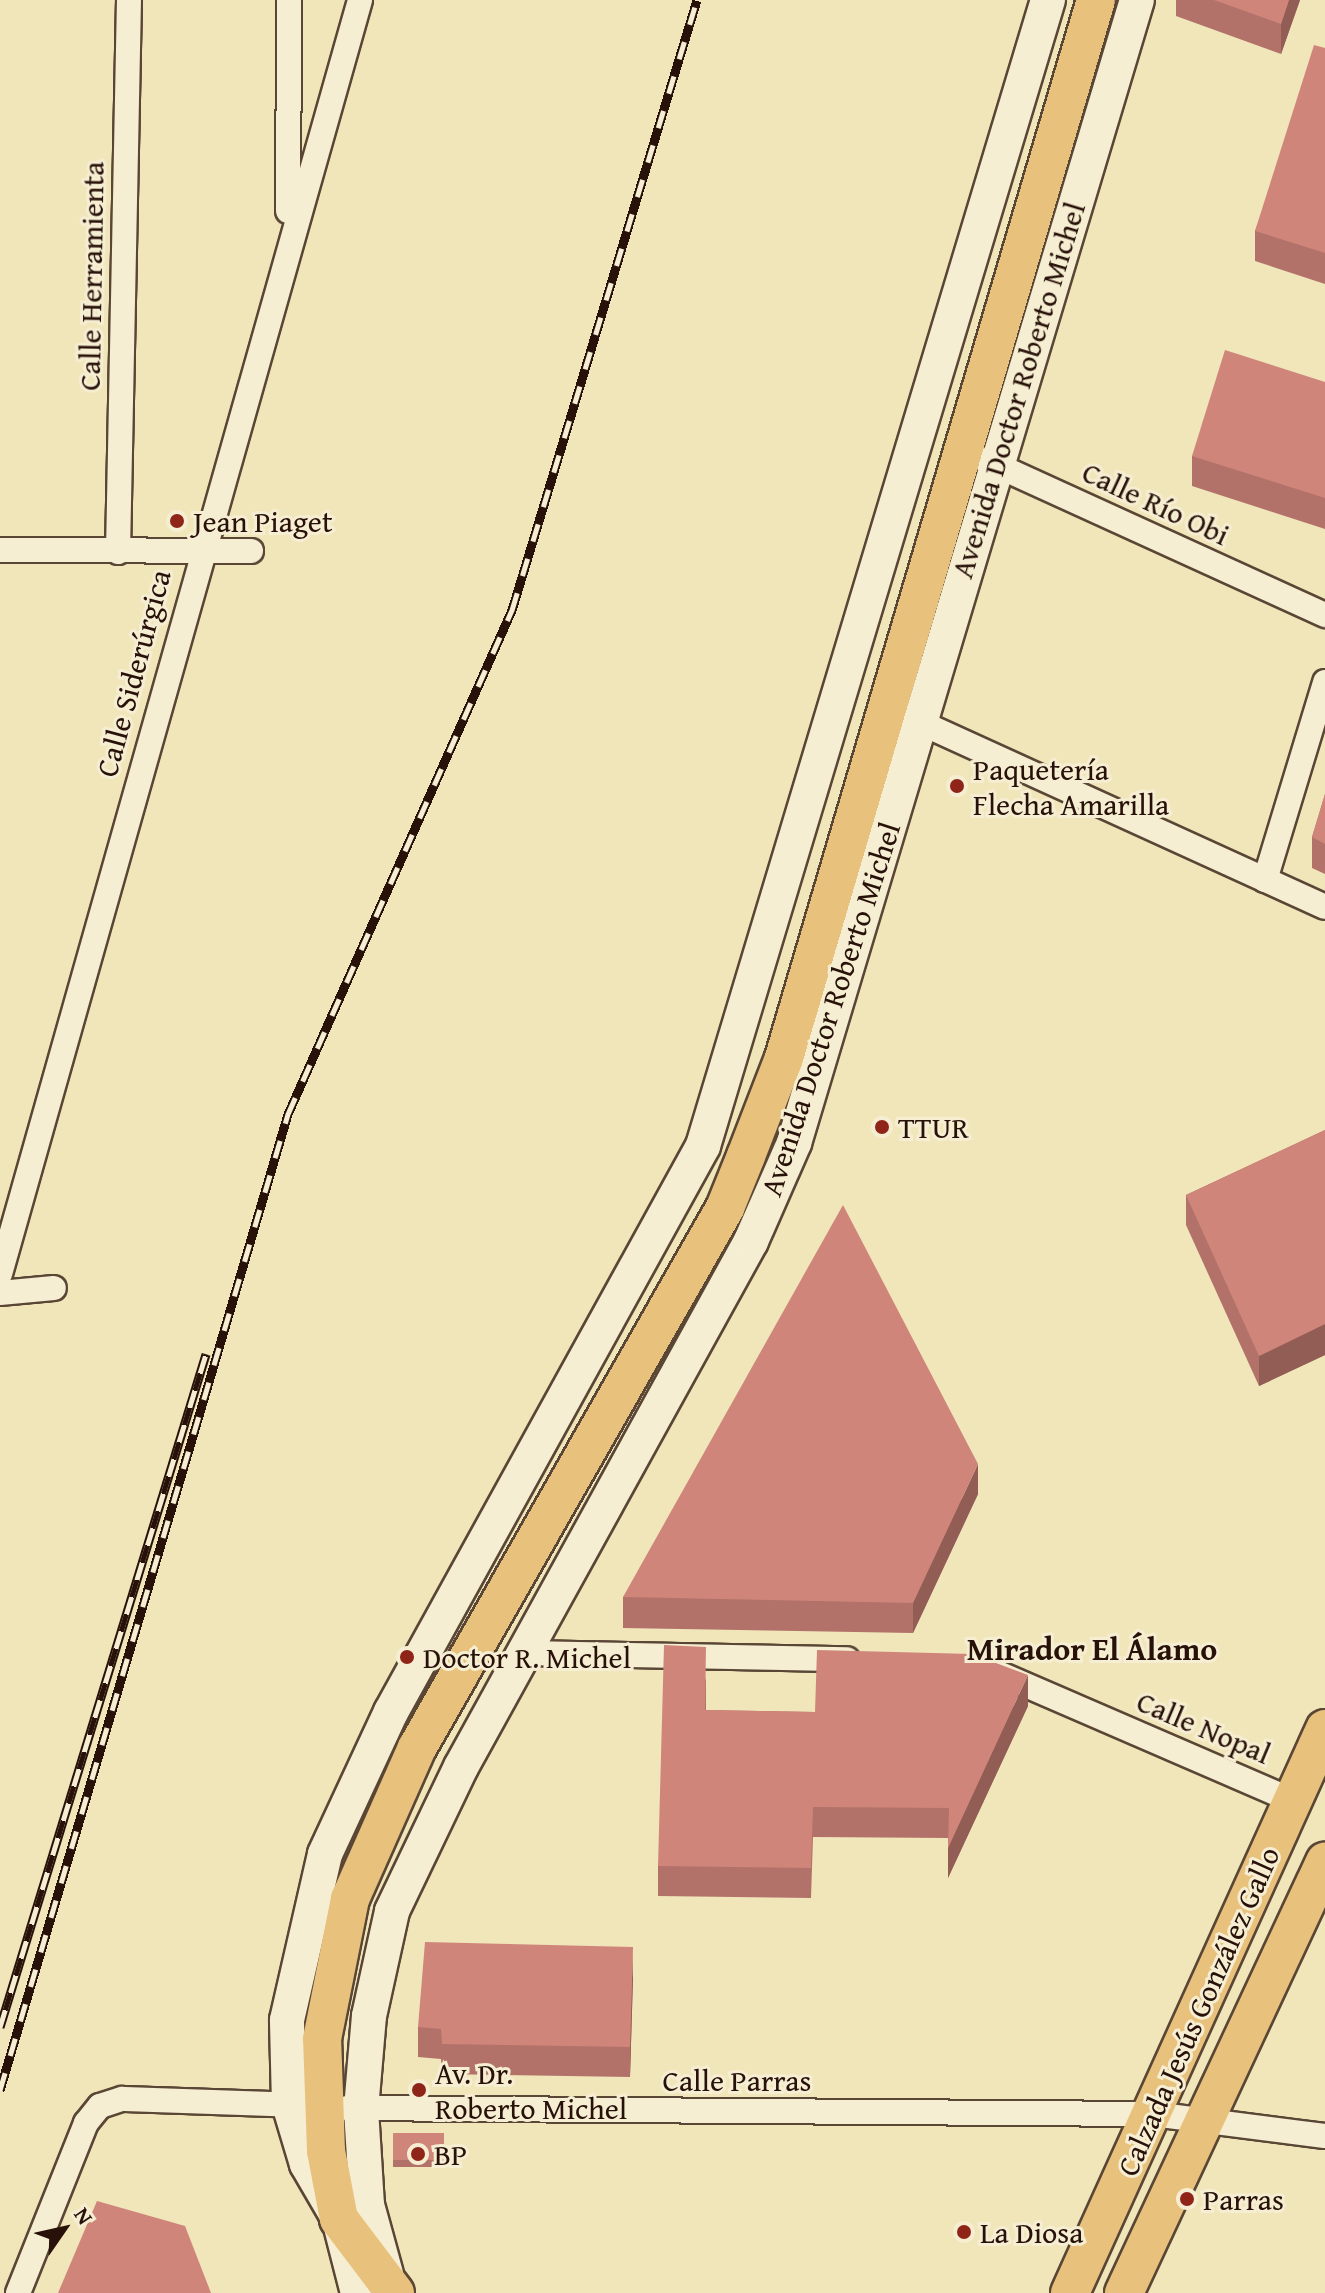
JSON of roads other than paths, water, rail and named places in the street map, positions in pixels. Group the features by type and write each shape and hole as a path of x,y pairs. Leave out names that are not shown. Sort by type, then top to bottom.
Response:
{"main road":[{"name":"Avenida Doctor Roberto Michel","path":"382,2292 339,2219 306,2105 287,2020 298,1962 346,1806 703,1146 1048,0"},
{"name":"Avenida Doctor Roberto Michel","path":"382,2292 367,2205 361,2109 369,2016 392,1911 526,1653 775,1190 921,723 977,456 1096,0"},
{"name":"Avenida Doctor Roberto Michel","path":"306,2105 333,1965 377,1828 725,1208 784,1058 885,706 977,456 1137,0"},
{"name":"Calzada Jesús González Gallo","path":"1070,2293 1325,1729"},
{"name":"Calzada Jesús González Gallo","path":"1124,2293 1325,1862"}],"street":[{"name":"Calle Herramienta","path":"118,552 129,0"},
{"path":"288,237 289,0"},
{"name":"Calle Siderúrgica","path":"0,1274 288,237 360,0"},
{"name":"Calle Río Obi","path":"977,456 1325,615"},
{"path":"0,550 199,555 251,551"},
{"path":"1265,880 1325,682"},
{"path":"885,706 1325,907"},
{"path":"0,1293 54,1288"},
{"path":"526,1653 872,1660"},
{"name":"Calle Nopal","path":"977,1665 1291,1800"},
{"name":"Calle Parras","path":"18,2293 86,2123 100,2106 122,2099 361,2109 1153,2114 1325,2136"}],"railway":[{"path":"0,2090 288,1114 512,610 697,0"},
{"path":"0,2027 206,1354"}],"place":[{"name":"Jean Piaget","path":"177,521"},
{"name":"Paquetería Flecha Amarilla","path":"957,786"},
{"name":"TTUR","path":"882,1127"},
{"name":"Doctor R. Michel","path":"407,1657"},
{"name":"Av. Dr. Roberto Michel","path":"419,2090"},
{"name":"BP","path":"418,2154"},
{"name":"Parras","path":"1187,2199"},
{"name":"La Diosa","path":"964,2232"}],"district":[{"name":"Mirador El Álamo","path":"1092,1649"}]}
